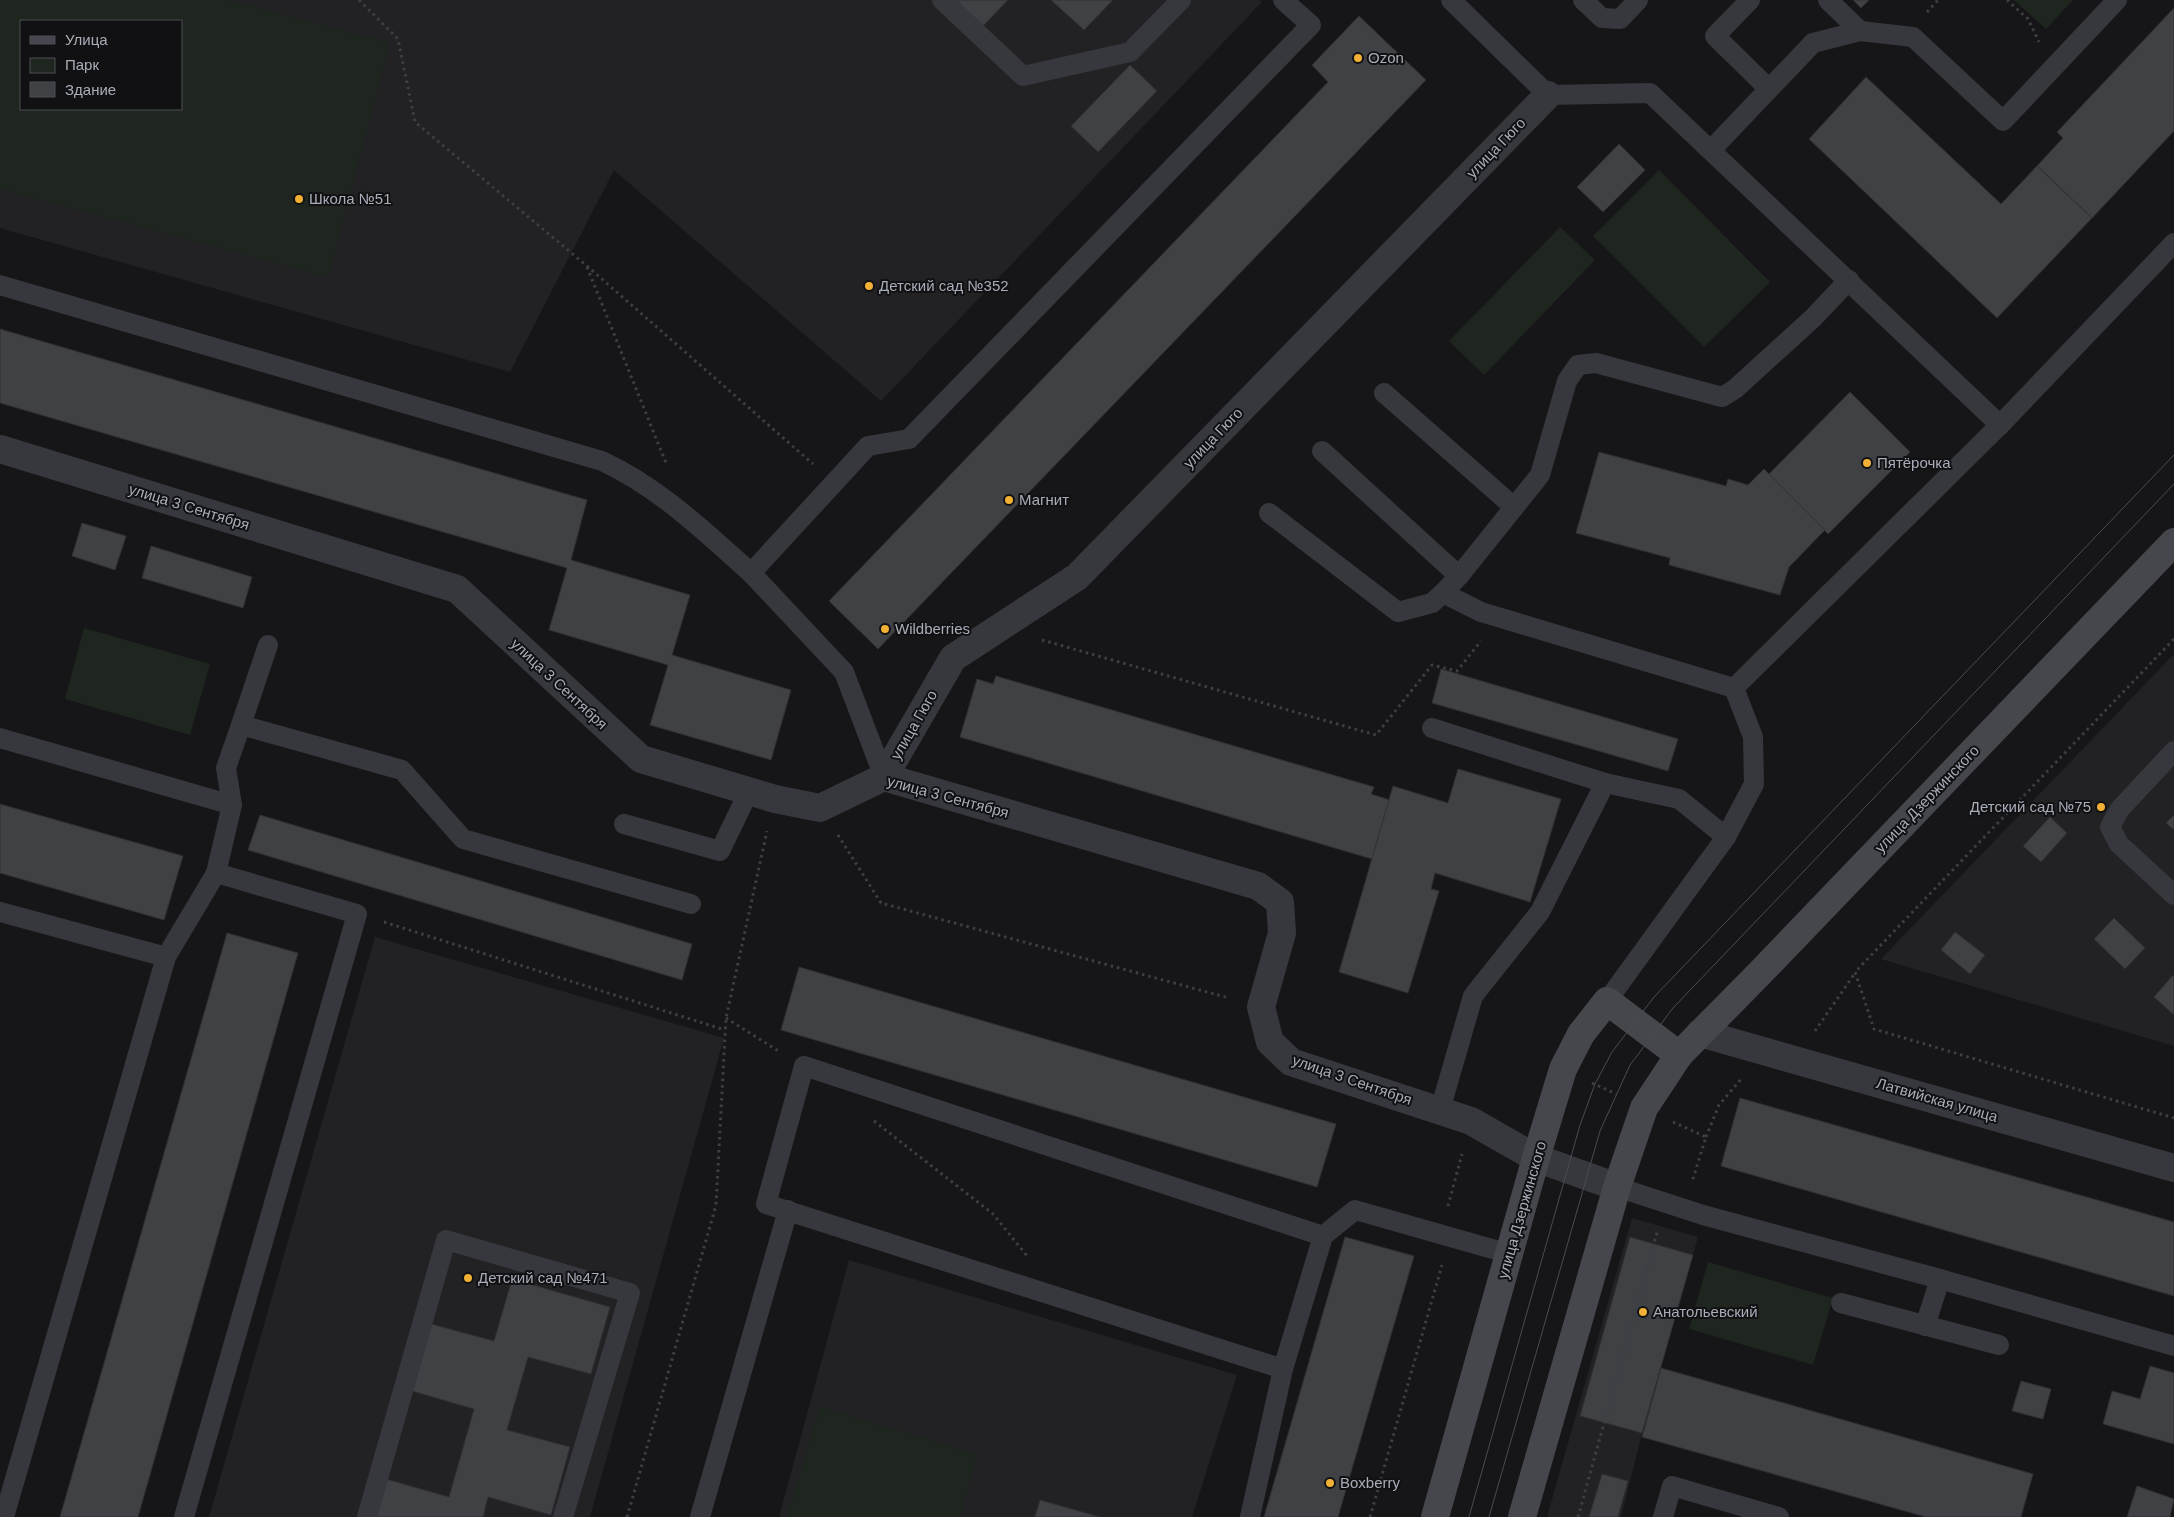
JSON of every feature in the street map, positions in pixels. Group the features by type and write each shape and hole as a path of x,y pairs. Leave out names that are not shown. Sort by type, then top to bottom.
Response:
{"main road":[{"name":"улица Дзержинского","path":"1522,1517 1617,1187 1644,1108 1679,1056 1700,1033 2174,542"},
{"name":"улица Дзержинского","path":"1435,1517 1536,1158 1564,1070 1581,1034 1607,1001"},
{"path":"1607,1001 1679,1056"}],"street":[{"name":"улица Гюго","path":"884,777 953,658 1078,577 1548,95"},
{"name":"улица 3 Сентября","path":"0,449 457,589 641,759 762,795 820,808 884,777 1258,886 1280,902 1282,933 1261,1007 1270,1042 1291,1062 1471,1121 1536,1158 1617,1187"},
{"name":"Латвийская улица","path":"1700,1033 2174,1168"}],"lane":[{"path":"942,0 1023,76 1130,52 1181,0"},
{"path":"751,573 868,446 909,439 1311,25 1284,0"},
{"path":"1451,0 1548,95 1650,93 2000,424"},
{"path":"1583,0 1602,18 1620,19 1638,0"},
{"path":"1750,0 1715,36 1769,89"},
{"path":"1828,0 1860,31"},
{"path":"1711,150 1813,43 1860,31 1913,38 2003,121 2117,0"},
{"path":"1734,688 2000,424 2174,243"},
{"path":"1269,513 1398,612 1432,603 1459,576 1540,475 1567,381 1578,365 1596,363 1722,396 1735,389 1806,324 1849,280"},
{"path":"0,285 602,461 633,475 686,514 751,573 844,672 884,777"},
{"path":"1384,393 1514,507"},
{"path":"1322,451 1459,576"},
{"path":"1443,593 1481,612 1734,688"},
{"path":"4,1517 166,957 216,873 232,805 226,768 268,645"},
{"path":"1607,1001 1726,837 1754,784 1753,737 1734,688"},
{"path":"241,725 402,770 463,839 691,904"},
{"path":"1432,728 1605,783 1679,799 1726,837"},
{"path":"0,738 232,805"},
{"path":"2174,751 2119,810 2110,827 2119,844 2174,896"},
{"path":"1440,1110 1473,996 1540,912 1605,783"},
{"path":"624,824 720,851 762,795"},
{"path":"184,1517 357,914 216,873"},
{"path":"0,912 166,957"},
{"path":"1283,1369 766,1204 804,1066 1323,1236"},
{"path":"1617,1187 1703,1215 1940,1279 2174,1346"},
{"path":"700,1517 788,1210"},
{"path":"1250,1517 1283,1369 1323,1236 1355,1210 1510,1254"},
{"path":"367,1517 446,1240 630,1293 563,1517"},
{"path":"1925,1326 1940,1279"},
{"path":"1841,1303 1999,1345"},
{"path":"1663,1517 1672,1486 1779,1517"}],"path":[{"path":"359,0 398,39 415,122 587,266 835,484"},
{"path":"2007,0 2028,19 2040,44 2058,62"},
{"path":"587,266 668,468"},
{"path":"1000,628 1376,735 1432,665 1457,671"},
{"path":"2174,639 1855,972 1874,1029 2174,1118"},
{"path":"627,1517 716,1205 726,1018 762,795"},
{"path":"820,808 881,902 1261,1007"},
{"path":"357,914 725,1030"},
{"path":"726,1018 804,1066"},
{"path":"867,1116 992,1214 1065,1300"},
{"path":"1370,1517 1451,1236 1447,1208 1471,1121"},
{"path":"1578,1517 1665,1202"}],"shaded area":[{"path":"0,0 1259,0 1262,2 881,401 614,170 510,372 0,228"},
{"name":"Детский сад №75","path":"2174,654 2174,1046 1881,959"},
{"name":"Детский сад №471","path":"375,937 724,1038 590,1517 209,1517"},
{"path":"1632,1218 1698,1237 1642,1433 1621,1517 1547,1517"},
{"path":"849,1260 1237,1375 1192,1517 779,1517"}],"green space":[{"path":"0,0 229,0 390,43 328,277 0,189"},
{"path":"2014,0 2073,0 2046,29"},
{"path":"1659,170 1770,282 1704,347 1593,236"},
{"path":"1560,227 1595,260 1484,375 1449,341"},
{"path":"84,628 210,664 190,735 65,699"},
{"path":"1708,1262 1833,1298 1813,1365 1689,1329"},
{"path":"820,1407 978,1454 959,1517 787,1517"}],"building":[{"path":"956,0 1008,0 983,26"},
{"path":"1051,0 1113,0 1084,30"},
{"path":"1853,0 1869,0 1861,8"},
{"path":"2174,8 2174,131 2092,218 2037,166 2063,138 2057,132"},
{"path":"1359,16 1426,80 878,649 829,601 1328,82 1312,65"},
{"path":"1130,65 1157,91 1098,152 1071,126"},
{"path":"1866,77 2001,204 2037,166 2092,218 1997,318 1809,139"},
{"path":"1619,144 1645,170 1603,212 1577,187"},
{"path":"0,329 587,500 571,560 690,595 672,655 791,690 771,760 650,725 668,665 549,630 567,568 0,403"},
{"path":"1850,392 1910,452 1828,534 1769,474"},
{"path":"1599,452 1726,486 1728,479 1748,485 1764,469 1825,530 1789,567 1780,595 1669,565 1670,558 1576,533"},
{"path":"82,523 126,536 115,570 72,556"},
{"path":"151,546 252,577 243,608 142,578"},
{"path":"1441,669 1678,739 1668,771 1432,703"},
{"path":"996,676 1374,787 1371,794 1390,800 1372,859 960,737 977,679 993,684"},
{"path":"1458,769 1561,799 1530,902 1435,873 1431,889 1439,891 1408,993 1339,972 1393,786 1448,803"},
{"path":"0,804 183,856 164,920 0,873"},
{"path":"260,815 692,944 682,980 248,850"},
{"path":"2174,815 2174,830 2166,823"},
{"path":"2050,817 2067,833 2041,862 2023,846"},
{"path":"2114,918 2145,948 2125,969 2094,939"},
{"path":"1955,932 1985,955 1970,974 1941,950"},
{"path":"227,933 298,953 138,1517 60,1517"},
{"path":"799,967 1336,1124 1317,1187 781,1030"},
{"path":"2174,976 2174,1015 2154,997"},
{"path":"1740,1098 2174,1222 2174,1296 1721,1166"},
{"path":"1345,1237 1414,1256 1338,1517 1264,1517"},
{"name":"Анатольевский","path":"1630,1237 1693,1255 1642,1433 1580,1416"},
{"path":"512,1279 610,1307 591,1374 528,1357 507,1430 570,1447 551,1515 488,1497 483,1517 376,1517 386,1479 449,1497 474,1409 412,1391 431,1324 494,1341"},
{"path":"2150,1366 2174,1373 2174,1444 2103,1424 2112,1391 2140,1399"},
{"path":"1661,1368 2033,1474 2021,1517 1926,1517 1642,1437"},
{"path":"2021,1381 2051,1389 2043,1419 2012,1411"},
{"path":"1602,1474 1628,1481 1618,1517 1589,1517"},
{"path":"2137,1486 2174,1499 2170,1517 2127,1517"},
{"path":"1040,1500 1100,1517 1035,1517"}],"tram line":[{"path":"1469,1517 1580,1125 1595,1084 1612,1052 1654,997 2174,455"},
{"path":"1489,1517 1600,1131 1630,1065 1673,1008 2174,484"}],"place":[{"name":"Ozon","path":"1358,58"},
{"name":"Школа №51","path":"299,199"},
{"name":"Детский сад №352","path":"869,286"},
{"name":"Пятёрочка","path":"1867,463"},
{"name":"Магнит","path":"1009,500"},
{"name":"Wildberries","path":"885,629"},
{"name":"Детский сад №75","path":"2101,807"},
{"name":"Детский сад №471","path":"468,1278"},
{"name":"Анатольевский","path":"1643,1312"},
{"name":"Boxberry","path":"1330,1483"}]}
